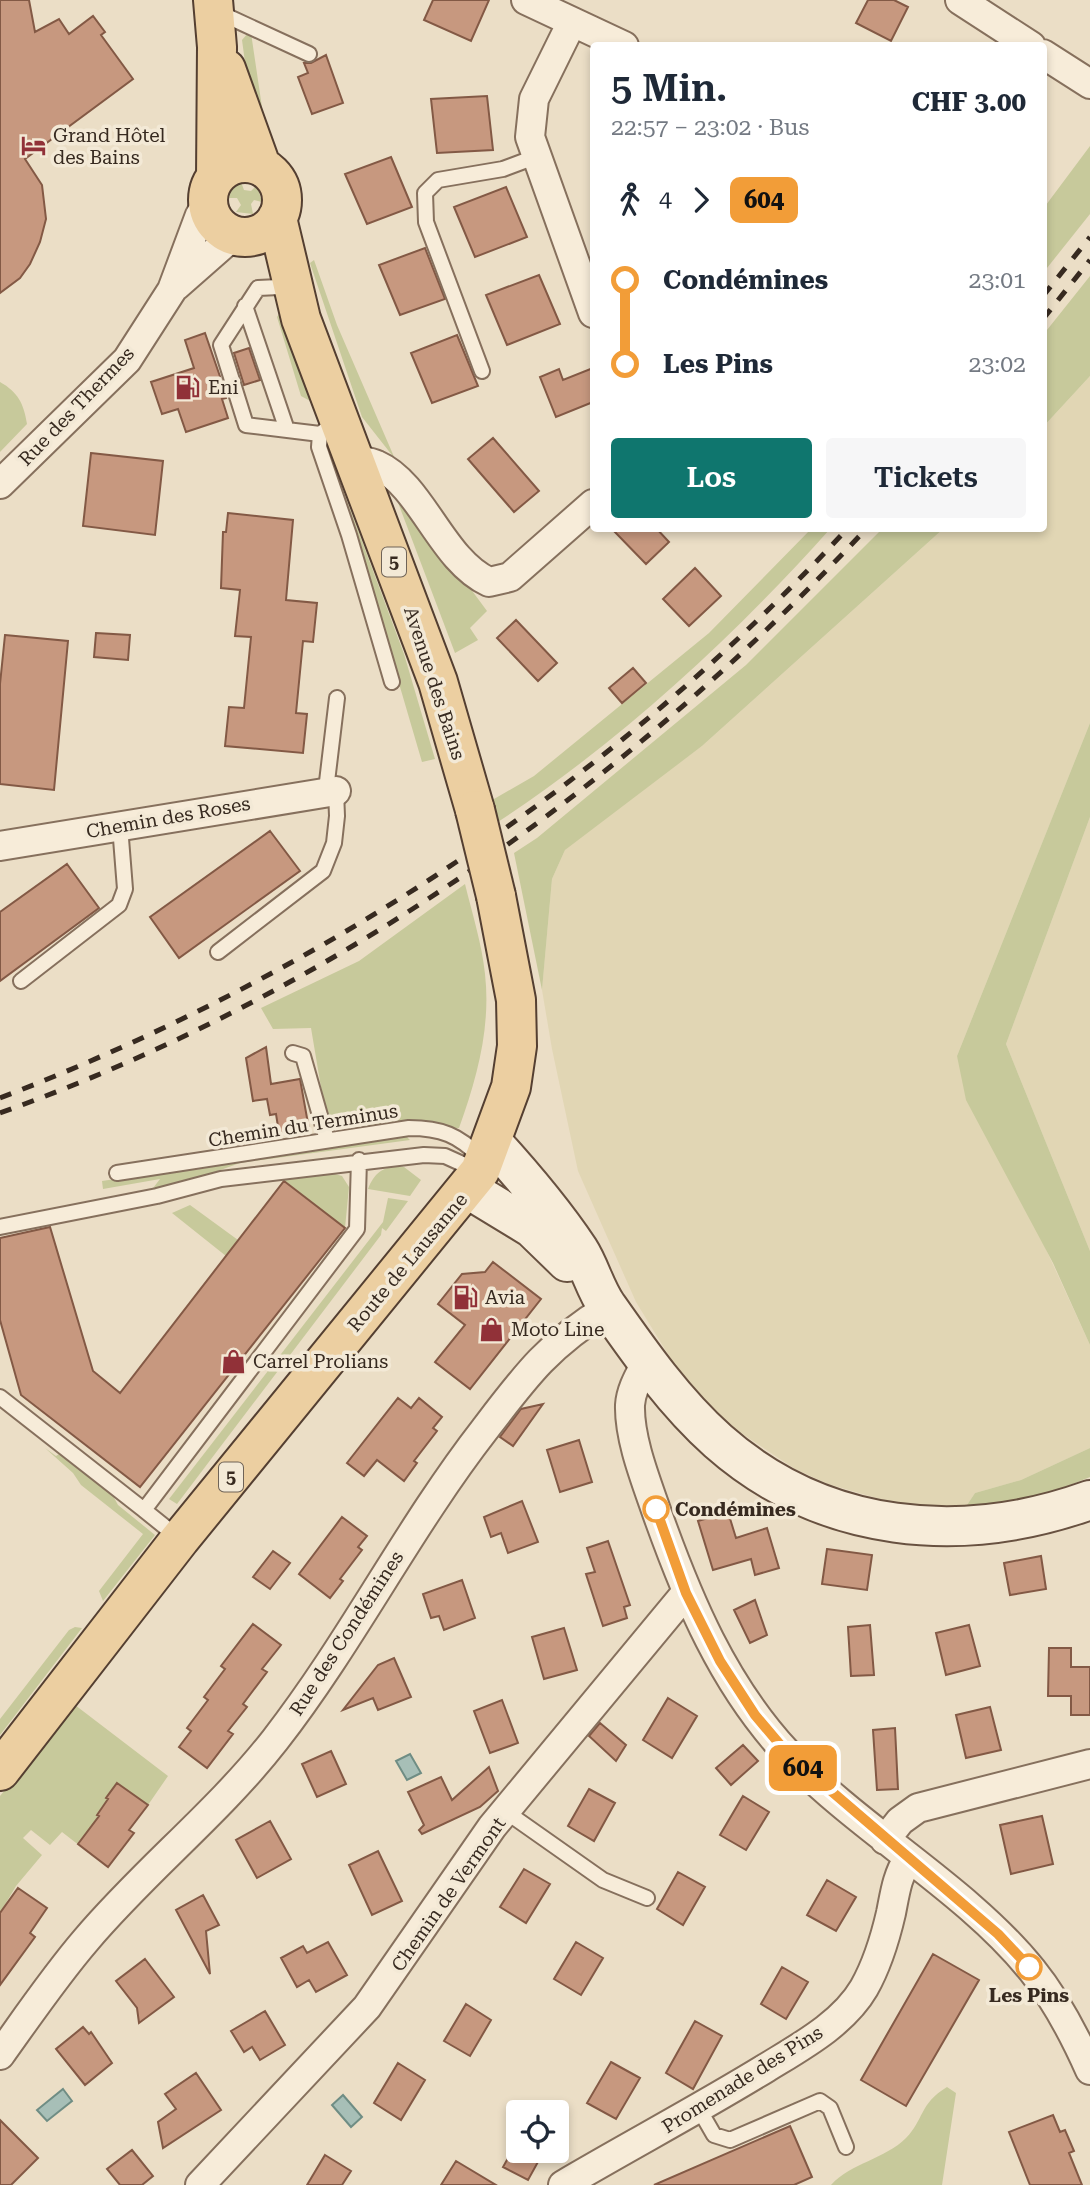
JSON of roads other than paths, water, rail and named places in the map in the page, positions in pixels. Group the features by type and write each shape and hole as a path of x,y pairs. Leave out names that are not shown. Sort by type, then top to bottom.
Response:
{"main road":[{"name":"5","path":"213,5 237,215 279,287 301,318"},
{"name":"5","path":"217,47 261,166"},
{"path":"236,164 261,166 276,179 281,189 281,209 237,215 236,164"},
{"name":"5","path":"237,215 301,318"},
{"name":"Avenue des Bains","path":"301,318 329,427 356,460 438,682 475,810 496,896"},
{"name":"Route de Lausanne","path":"0,1771 180,1539 481,1166 511,1087 517,1046 514,987 496,896"},
{"path":"481,1166 532,1228 606,1304 681,1404 718,1442 755,1469 814,1499 859,1515 921,1527 984,1527 1049,1515 1090,1500"},
{"path":"481,1166 546,1203 581,1253 606,1304"}],"street":[{"path":"526,0 615,42"},
{"path":"960,0 1025,42"},
{"path":"572,22 531,110 530,137 590,305"},
{"path":"1047,57 1090,84"},
{"name":"Rue des Thermes","path":"0,484 127,360 172,290 200,215 237,215"},
{"path":"356,460 377,465 401,483 466,567 489,582 510,577 590,507"},
{"name":"Chemin des Roses","path":"0,846 331,790"},
{"name":"Rue des Condémines","path":"0,2055 86,1940 259,1761 338,1653 424,1511 533,1367 569,1333 606,1304"},
{"path":"647,1361 636,1383 630,1405 633,1425 652,1498 686,1593 720,1661 755,1715 788,1754 998,1934 1031,1969 1069,2023 1090,2070"},
{"name":"Chemin de Vermont","path":"200,2185 367,2007 505,1811 686,1593"},
{"path":"886,1840 900,1821 918,1808 1090,1764"},
{"name":"Promenade des Pins","path":"563,2185 699,2109 807,2042 833,2022 863,1991 882,1950 899,1873 908,1859"}],"lane":[{"path":"213,5 309,54"},
{"path":"482,371 426,222 425,194 438,180 503,169 535,157"},
{"path":"279,287 258,288 221,345 246,425 287,430 329,427"},
{"path":"245,306 287,430"},
{"path":"329,427 319,447 392,682"},
{"path":"218,953 323,871 334,843 337,816 331,790 337,698"},
{"path":"21,981 120,905 125,889 120,826"},
{"path":"293,1053 303,1056 327,1140"},
{"name":"Chemin du Terminus","path":"117,1173 391,1130 428,1128 458,1136 481,1166"},
{"path":"0,1227 158,1196 221,1179 359,1160 445,1156 481,1166"},
{"path":"144,1510 357,1229 359,1160"},
{"path":"0,1397 180,1539"},
{"path":"505,1811 603,1880 647,1898"},
{"path":"699,2109 714,2134 730,2140 820,2101 830,2109 846,2147"}],"water":[{"path":"410,1754 421,1773 407,1780 396,1761"},
{"path":"63,2089 72,2101 47,2121 37,2110"},
{"path":"343,2095 362,2117 351,2127 332,2105"}],"railway":[{"path":"1047,291 1090,237"},
{"path":"1047,314 1090,260"},
{"path":"0,1098 119,1048 235,992 348,930 457,862 561,787 662,707 757,620 844,532"},
{"path":"0,1113 123,1064 242,1008 357,943 468,872 575,795 677,711 774,622 863,532"}],"place":[{"name":"Grand Hôtel des Bains","path":"33,146"},
{"name":"Eni","path":"188,387"},
{"name":"Avia","path":"465,1297"},
{"name":"Moto Line","path":"491,1329"},
{"name":"Carrel Prolians","path":"233,1361"},
{"name":"Condémines","path":"656,1509"},
{"name":"Les Pins","path":"1029,1967"}]}
